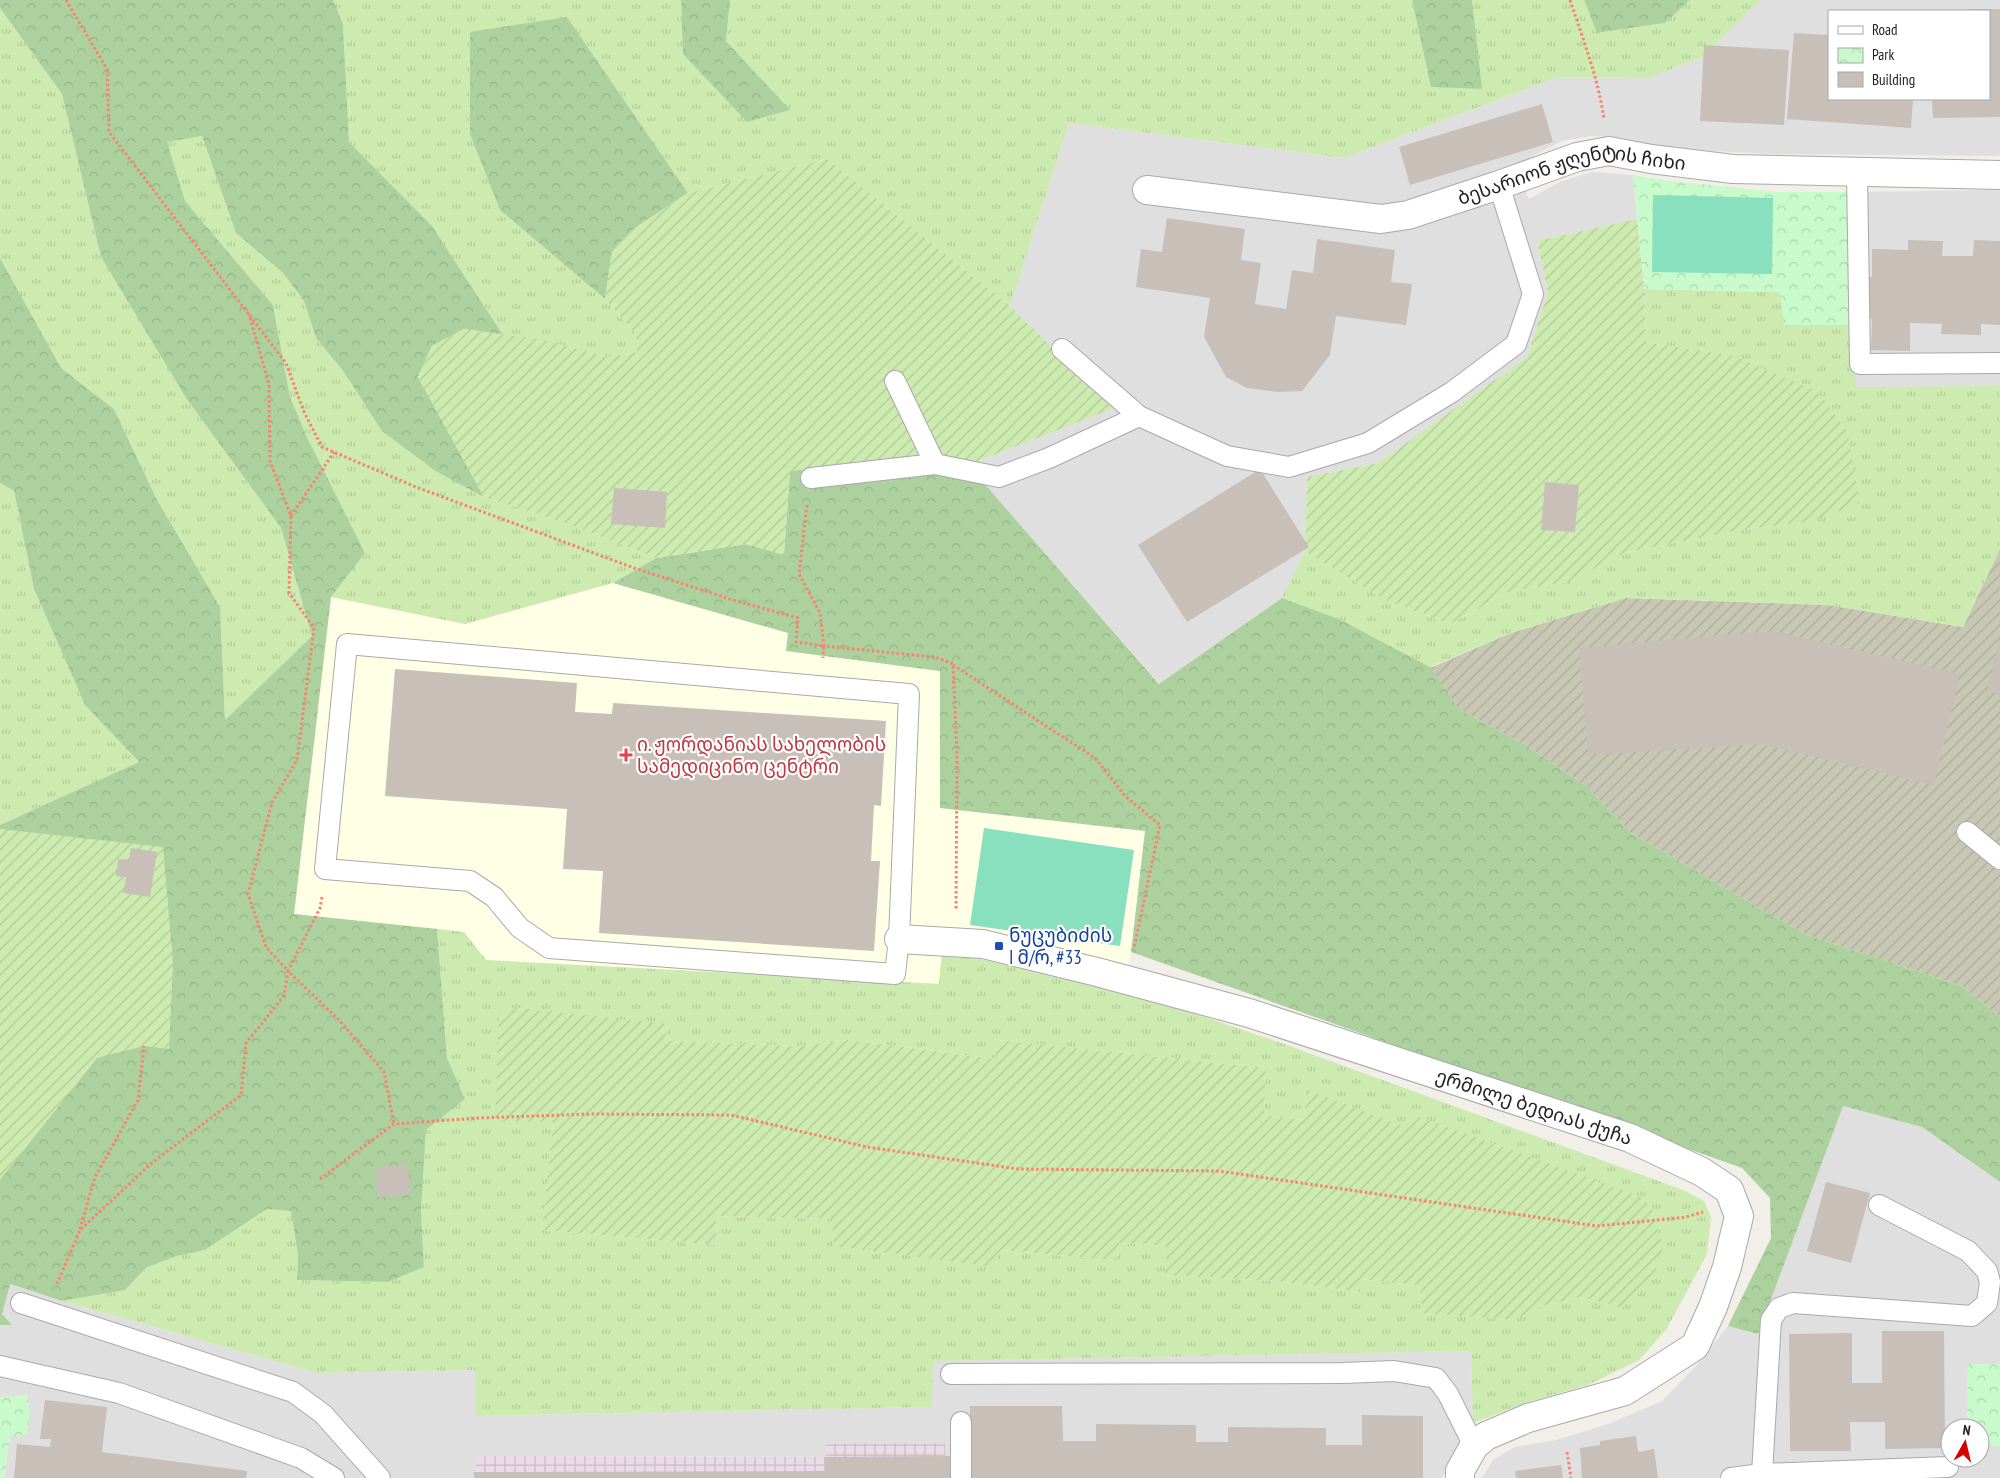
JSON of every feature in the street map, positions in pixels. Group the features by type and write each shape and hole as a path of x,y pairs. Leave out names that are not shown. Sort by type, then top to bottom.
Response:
{"street":[{"name":"ბესარიონ ჟღენტის ჩიხი","path":"1147,190 1382,219 1408,215 1577,157 1609,152 1733,169 1857,173 2000,174"},
{"name":"ერმილე ბედიას ქუჩა","path":"899,939 983,944 1097,972 1249,1013 1630,1138 1702,1172 1729,1190 1739,1216 1727,1267 1713,1307 1695,1346 1625,1391 1528,1418 1486,1436 1474,1446 1460,1472 1460,1478"}],"lane":[{"path":"1857,173 1860,364 2000,363"},
{"path":"1062,349 1140,416 1227,456 1289,467 1368,443 1452,392 1516,344 1533,294 1499,185"},
{"path":"895,381 935,464"},
{"path":"811,478 935,464 999,477 1048,458 1140,416"},
{"path":"347,644 909,694 899,939 896,974 549,948 520,928 494,897 470,881 325,869 347,644"},
{"path":"1967,832 2000,859"},
{"path":"1762,1474 1771,1320 1779,1308 1793,1303 1972,1316 1987,1303 1990,1282 1987,1271 1968,1251 1880,1206"},
{"path":"21,1303 293,1392 323,1414 380,1478"},
{"path":"3,1369 119,1394 301,1458 334,1478"},
{"path":"951,1374 1394,1371 1436,1378 1448,1394 1474,1446"},
{"path":"961,1422 961,1478"},
{"path":"1731,1478 1762,1474 1940,1467"}],"path":[{"path":"66,0 107,69 109,132 286,363 304,412 322,447 416,487 598,554 733,600 798,618 796,642 824,646"},
{"path":"1570,0 1600,95"},
{"path":"249,314 269,384 270,461 291,516 289,592 314,628 297,760 272,802 248,894 266,947 339,1020 384,1072 394,1124"},
{"path":"291,516 334,452"},
{"path":"799,574 811,478"},
{"path":"953,664 1095,758 1126,797 1160,825 1133,955"},
{"path":"80,1230 153,1162 241,1095 246,1043 284,996 288,971 320,908"},
{"path":"53,1292 80,1230 95,1177 138,1100 144,1046"},
{"path":"320,1179 394,1124 478,1118 591,1114 731,1115 867,1147 1018,1168 1219,1170 1598,1226 1686,1216 1734,1204"},
{"path":"1567,1452 1571,1478"}],"shaded area":[{"path":"1761,0 2000,0 2000,156 1774,154 1671,149 1623,138 1591,136 1562,141 1513,166 1529,199 1562,181 1592,172 1633,175 1637,219 1537,241 1548,292 1527,357 1378,463 1307,477 1305,551 1282,598 1160,684 968,465 1113,408 1010,306 1069,123 1344,158 1558,77 1648,78 1703,57"},
{"path":"2000,190 2000,386 1856,388 1854,192"},
{"path":"2000,549 2000,1017 1962,986 1804,934 1631,833 1586,786 1527,746 1459,709 1430,668 1511,633 1626,598 1828,605 1963,627"},
{"name":"ი. ჟორდანიას სახელობის სამედიცინო ცენტრი","path":"613,583 788,633 786,651 940,671 940,808 1145,831 1131,952 1123,989 942,952 939,984 486,960 464,932 294,914 331,597 465,624"},
{"path":"1842,1106 1922,1127 2000,1182 2000,1364 1968,1364 1967,1418 1940,1418 1940,1468 1990,1468 1990,1446 2000,1446 2000,1478 1482,1478 1493,1460 1515,1447 1556,1440 1611,1423 1662,1401 1696,1366 1728,1326 1758,1334"},
{"path":"9,1284 62,1301 317,1373 476,1370 476,1416 931,1407 932,1361 1471,1351 1473,1423 1442,1478 945,1478 945,1444 826,1444 826,1457 476,1456 476,1478 4,1478 10,1435 27,1395 0,1397 0,1325 11,1324 2,1314"},
{"path":"826,1443 945,1443 945,1478 476,1478 476,1456 826,1457"}],"green space":[{"path":"0,0 333,0 343,24 349,142 432,226 503,335 464,329 432,346 418,377 484,497 437,472 382,431 344,372 316,338 304,301 283,273 236,233 202,136 167,142 185,201 273,305 290,397 307,437 365,553 331,597 294,914 437,929 447,1058 465,1099 426,1130 421,1212 424,1267 388,1282 297,1280 298,1255 291,1211 267,1209 205,1250 177,1256 147,1267 125,1290 62,1301 10,1284 2,1314 12,1325 0,1325 0,825 139,762 85,705 34,589 14,491 0,483 0,258 61,368 114,409 156,498 220,607 225,720 312,636 281,528 186,398 101,257 62,94 0,8"},
{"path":"333,0 681,0 683,54 789,110 726,41 730,0 1412,0 1431,86 1481,89 1472,0 1584,0 1598,33 1665,23 1690,0 1761,0 1703,57 1648,78 1558,77 1344,158 1069,123 1010,306 827,159 688,193 567,17 500,210 605,299 635,333 637,352 608,357 544,341 503,335 432,226 349,142 343,24"},
{"path":"681,0 730,0 726,41 790,110 747,122 683,54"},
{"path":"1412,0 1472,0 1482,89 1431,87"},
{"path":"1584,0 1690,0 1665,23 1597,33"},
{"path":"0,8 62,94 101,257 186,398 281,528 312,636 225,720 220,607 156,498 114,409 61,368 0,258"},
{"path":"567,17 688,193 632,230 612,252 605,299 500,210 470,134 470,32"},
{"path":"202,136 236,233 283,273 304,301 316,338 344,372 437,472 484,497 566,523 656,558 613,583 465,624 331,597 365,553 307,437 290,397 273,305 185,201 166,142"},
{"path":"827,159 1010,306 1114,408 968,465 905,456 790,471 784,555 746,544 656,558 566,523 484,497 418,377 432,346 464,329 544,340 608,357 637,352 635,333 605,299 612,252 632,230 688,193"},
{"path":"1633,175 1671,181 1779,192 1854,192 1856,325 1784,325 1780,292 1644,289"},
{"path":"1653,195 1773,198 1772,274 1652,272"},
{"path":"1637,219 1644,289 1646,342 1734,356 1818,392 1847,431 1860,503 1809,522 1746,529 1624,553 1568,582 1508,592 1450,624 1385,600 1305,551 1307,477 1378,463 1527,357 1548,292 1537,241"},
{"path":"1644,289 1781,292 1856,325 1856,387 2000,386 2000,549 1963,627 1828,605 1626,598 1511,633 1430,667 1339,619 1282,598 1305,551 1385,600 1450,624 1508,592 1568,582 1624,553 1746,529 1809,522 1734,356 1646,342"},
{"path":"905,456 968,465 1159,684 1282,598 1339,619 1430,667 1459,709 1527,746 1586,786 1631,833 1804,934 1962,986 2000,1017 2000,1182 1922,1127 1843,1106 1758,1334 1728,1326 1771,1238 1770,1198 1742,1168 1131,952 1145,831 940,808 940,671 786,651 788,633 613,583 656,558 746,544 784,554 790,471"},
{"path":"0,483 14,491 34,589 85,705 139,762 0,825"},
{"path":"984,828 1134,850 1120,946 970,925"},
{"path":"0,829 163,847 173,963 169,1049 144,1046 97,1058 0,1180"},
{"path":"437,929 464,932 486,960 939,984 942,951 1123,989 1287,1045 1683,1190 1704,1201 1711,1217 1707,1254 1666,1330 1639,1360 1588,1385 1531,1401 1473,1423 1471,1351 933,1361 932,1407 476,1416 475,1370 317,1373 62,1301 125,1290 147,1267 177,1256 205,1250 267,1209 291,1210 298,1255 297,1280 388,1282 424,1267 421,1212 426,1130 465,1099 447,1058","holes":["668,1025 665,1041 799,1046 848,1040 997,1059 998,1040 1266,1068 1264,1115 1304,1120 1306,1089 1408,1129 1414,1115 1622,1308 1581,1297 1542,1306 1513,1320 1422,1313 1420,1286 1362,1279 1359,1292 1277,1281 1165,1275 1166,1246 1119,1243 1117,1261 1000,1250 995,1267 832,1219 716,1216 717,1245 542,1230 553,1122"]},
{"path":"519,1008 668,1024 665,1041 799,1046 848,1040 996,1059 998,1040 1266,1068 1264,1115 1304,1120 1306,1089 1408,1128 1414,1115 1639,1196 1652,1209 1663,1248 1652,1281 1622,1308 1581,1297 1542,1306 1513,1320 1422,1313 1420,1286 1362,1279 1360,1292 1277,1281 1165,1275 1166,1246 1119,1243 1117,1261 1000,1250 995,1267 834,1246 832,1219 716,1216 717,1245 542,1230 553,1122 495,1121 499,1014"},
{"path":"1968,1364 2000,1364 2000,1446 1990,1446 1990,1418 1967,1418"},
{"path":"27,1395 30,1410 27,1435 10,1436 4,1478 0,1478 0,1397"}],"building":[{"path":"2000,9 2000,117 1933,118 1932,100 1990,100 1990,10 1969,10"},
{"path":"1794,33 1828,35 1828,100 1913,100 1911,128 1787,119"},
{"path":"1704,45 1789,50 1784,125 1700,121"},
{"path":"1542,104 1553,142 1410,185 1399,147"},
{"path":"1167,218 1245,229 1241,260 1261,263 1255,304 1286,309 1292,270 1313,273 1317,239 1395,250 1391,282 1412,284 1406,325 1336,316 1330,355 1302,391 1278,392 1247,388 1226,377 1204,337 1210,298 1136,287 1141,249 1162,252"},
{"path":"1908,240 1943,241 1942,256 1973,256 1974,240 2000,241 2000,325 1981,324 1981,335 1941,334 1942,324 1910,323 1910,351 1871,350 1872,319 1862,318 1863,277 1872,277 1872,249 1908,250"},
{"path":"1260,469 1309,547 1187,622 1138,545"},
{"path":"1545,482 1579,485 1575,532 1541,530"},
{"path":"614,488 667,492 665,528 611,524"},
{"path":"1772,631 1960,674 1934,785 1760,744 1588,755 1579,648"},
{"path":"2000,642 2000,695 1987,692"},
{"path":"395,669 577,683 575,712 612,714 613,703 886,721 881,806 874,805 871,861 880,861 874,951 599,933 603,871 563,869 567,809 385,796"},
{"path":"131,848 157,852 150,897 123,893 126,877 116,876 118,859 129,860"},
{"path":"408,1165 410,1195 377,1197 376,1167"},
{"path":"1826,1182 1870,1193 1851,1263 1807,1251"},
{"path":"1882,1331 1944,1331 1945,1418 1940,1418 1940,1448 1885,1449 1885,1422 1850,1422 1851,1451 1790,1451 1789,1334 1852,1333 1852,1383 1882,1383"},
{"path":"45,1400 107,1407 102,1452 247,1471 246,1478 14,1478 17,1444 50,1447 51,1439 40,1439"},
{"path":"970,1406 1062,1406 1063,1441 1096,1441 1096,1424 1196,1425 1196,1442 1228,1442 1228,1427 1326,1428 1326,1445 1362,1445 1362,1415 1423,1416 1423,1478 970,1478"},
{"path":"1636,1436 1638,1452 1654,1449 1658,1478 1582,1478 1580,1448 1600,1445 1600,1441"},
{"path":"950,1456 950,1478 474,1478 474,1472 825,1471 824,1457"},
{"path":"1561,1465 1563,1478 1516,1478 1515,1471"}],"place":[{"name":"ი. ჟორდანიას სახელობის სამედიცინო ცენტრი","path":"626,755"},
{"name":"ნუცუბიძის I მ/რ, #33","path":"999,946"}]}
